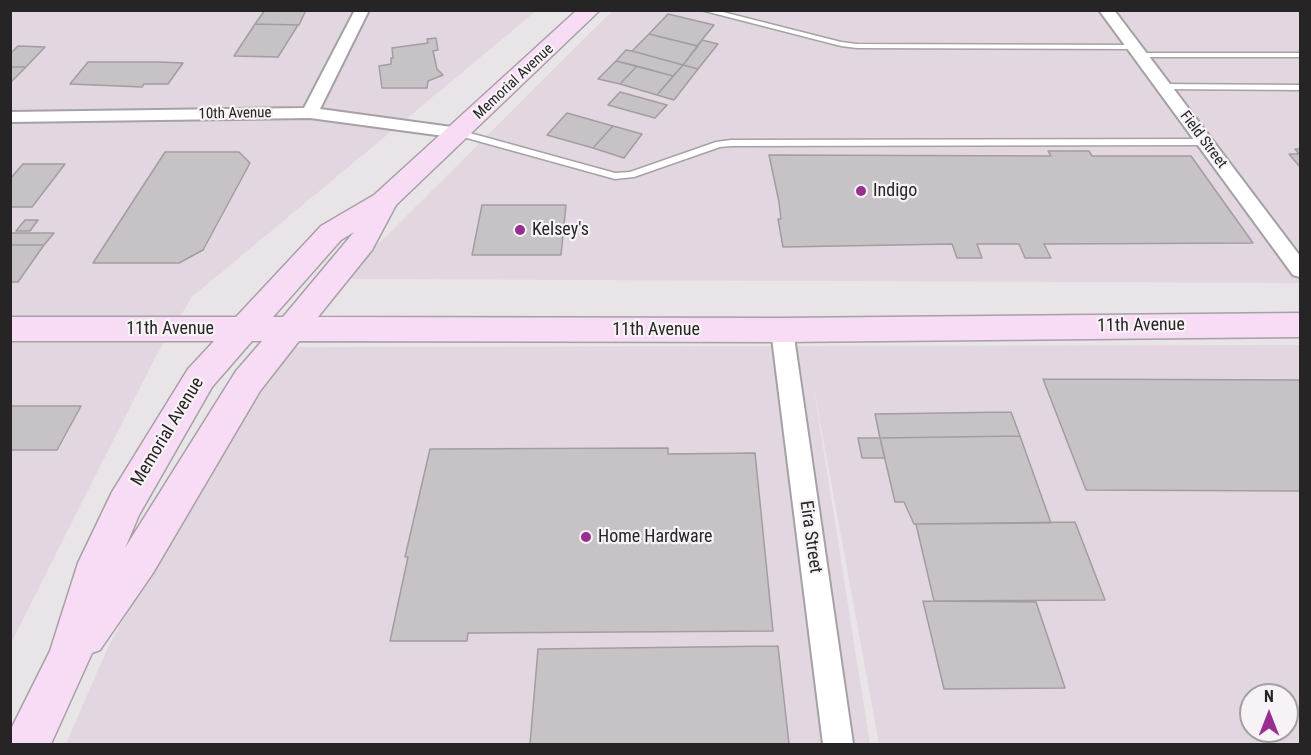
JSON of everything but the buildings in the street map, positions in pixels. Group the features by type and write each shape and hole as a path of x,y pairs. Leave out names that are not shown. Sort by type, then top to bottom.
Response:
{"main road":[{"name":"Memorial Avenue","path":"28,744 69,658 99,563 125,504 200,378 331,233 384,201 590,10"},
{"name":"Memorial Avenue","path":"69,658 139,560 248,381 362,243 384,201"},
{"name":"11th Avenue","path":"10,329 782,330 1300,325"}],"street":[{"path":"310,113 362,10"},
{"name":"Field Street","path":"1106,10 1300,270"},
{"name":"10th Avenue","path":"10,117 310,113 459,133"},
{"name":"Eira Street","path":"782,330 838,744"}],"lane":[{"path":"704,10 841,45 1300,55"},
{"path":"1163,87 1300,88"},
{"path":"459,133 615,176 631,175 719,144 731,143 1204,142"}],"shaded area":[{"path":"11,11 536,11 192,297 157,354 11,643"},
{"path":"612,11 1300,11 1300,283 343,279"},
{"path":"1300,345 1300,744 879,744 813,383 870,744 66,744 108,647 203,475 293,347"}],"place":[{"name":"Indigo","path":"861,191"},
{"name":"Kelsey's","path":"520,230"},
{"name":"Home Hardware","path":"586,537"}]}
